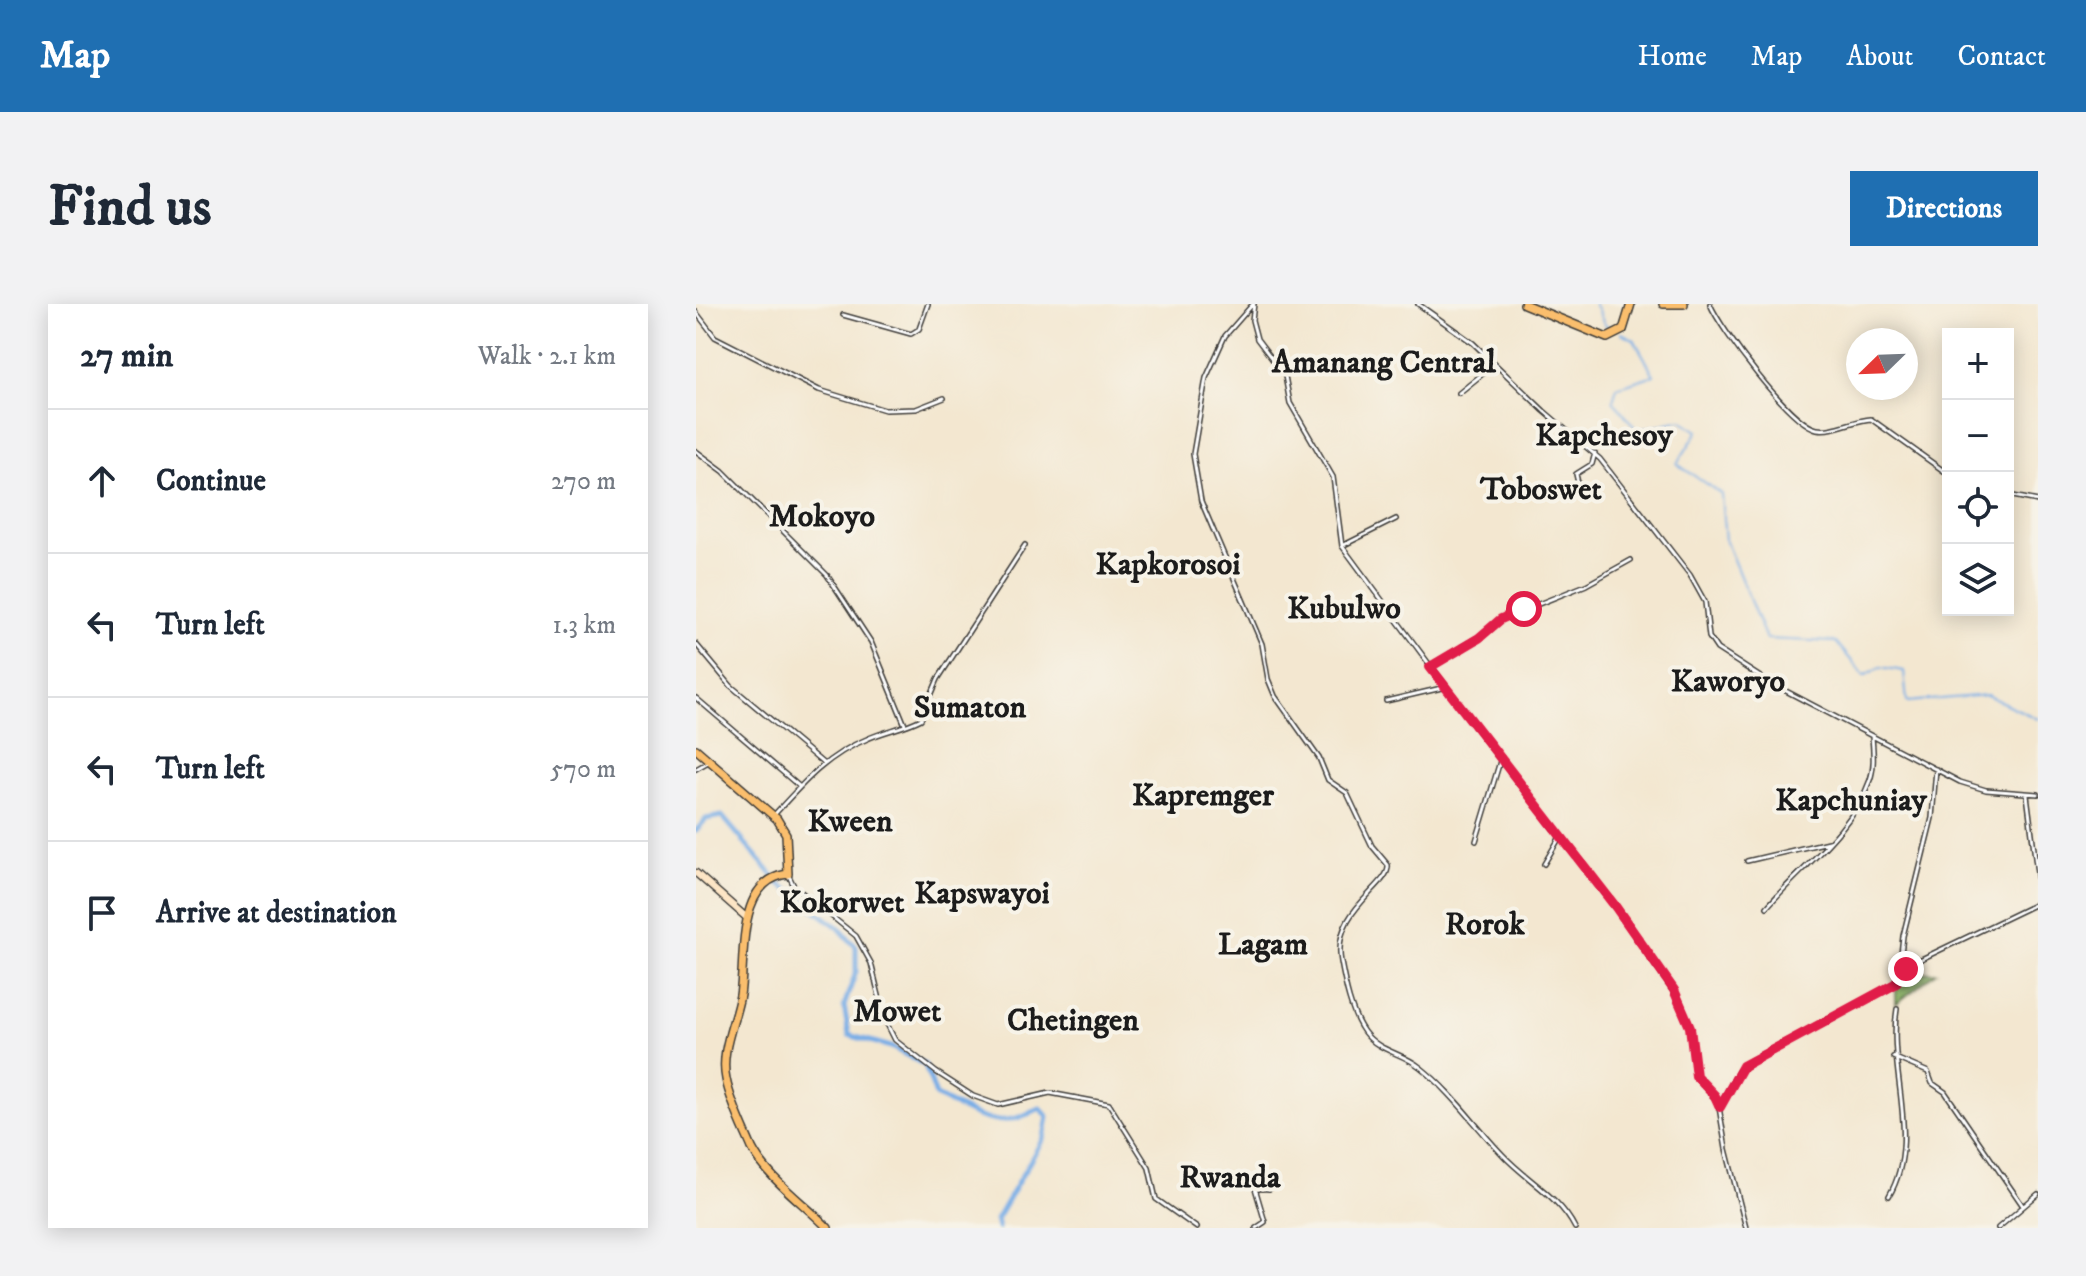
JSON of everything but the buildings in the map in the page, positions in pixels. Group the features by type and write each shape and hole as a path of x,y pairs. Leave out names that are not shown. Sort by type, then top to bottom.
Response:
{"main road":[{"path":"1524,304 1607,338 1623,330 1631,304"},
{"path":"1663,304 1684,304"},
{"path":"696,749 774,815 786,834 785,874 772,878 751,905 747,918 740,995 729,1033 726,1082 757,1157 828,1228"},
{"path":"696,873 747,918"}],"street":[{"path":"843,315 911,334 919,329 928,304"},
{"path":"1253,304 1252,320 1257,339 1285,376 1290,403 1333,477 1342,546 1430,667 1615,906 1677,996 1690,1027 1696,1076 1715,1096 1720,1107 1724,1140 1746,1228"},
{"path":"1253,304 1223,340 1206,378 1194,466 1204,512 1262,644 1272,689 1319,758 1328,780 1347,793 1372,846 1388,865 1385,877 1370,889 1347,918 1340,939 1340,959 1355,1014 1362,1030 1381,1048 1416,1064 1451,1095 1503,1156 1548,1193 1571,1218 1575,1228"},
{"path":"1418,304 1491,360 1544,411 1595,453 1690,575 1705,602 1709,637 1717,649 1765,680 1971,786 2038,794"},
{"path":"1710,304 1763,381 1808,424 1819,429 1871,419 1945,472"},
{"path":"696,312 704,328 715,337 787,377 827,393 894,411 916,409 944,398"},
{"path":"1459,393 1490,368 1491,360"},
{"path":"696,451 716,465 827,575 871,642 905,725"},
{"path":"1578,483 1576,474 1592,464 1595,453"},
{"path":"2014,496 2038,501"},
{"path":"1342,546 1396,519"},
{"path":"774,815 807,776 825,764 860,742 921,719 943,670 1025,545"},
{"path":"1430,667 1479,638 1501,619 1586,585 1631,560"},
{"path":"696,644 731,686 825,764"},
{"path":"1386,701 1446,687"},
{"path":"696,698 800,787"},
{"path":"1767,907 1831,841 1870,779 1872,734"},
{"path":"1476,841 1501,758"},
{"path":"696,769 712,760"},
{"path":"1898,981 1903,936 1932,818 1936,769"},
{"path":"2027,795 2038,881"},
{"path":"1544,864 1560,837"},
{"path":"1747,861 1831,841"},
{"path":"785,874 794,886 856,936 871,963 885,1020 901,1045 985,1101 1005,1106 1050,1093 1109,1104 1149,1168 1156,1199 1197,1228"},
{"path":"1720,1107 1743,1066 1898,981 1911,964 2038,903"},
{"path":"1889,1196 1901,1173 1902,1093 1895,1058 1894,1027 1897,1009"},
{"path":"1895,1058 1928,1072 1932,1083 1945,1092 2023,1206"},
{"path":"1256,1228 1265,1222 1265,1217 1255,1188 1269,1189"},
{"path":"1998,1228 2038,1194"}],"green space":[{"path":"1936,972 1896,1004 1896,986 1909,973"}],"waterway":[{"path":"1594,304 1605,325 1615,330"},
{"path":"1621,333 1634,339 1654,375 1617,387 1613,400 1637,430 1681,420 1698,431 1677,464 1721,494 1725,540 1766,639 1836,642 1864,676 1881,667 1904,671 1907,702 1987,695 2038,719"},
{"path":"696,831 706,819 722,816 779,883 839,928 856,947 856,972 844,1006 849,1035 891,1047 925,1065 936,1096 976,1116 1011,1120 1040,1108 1048,1117 1044,1137 996,1220 998,1228"}],"district":[{"name":"Amanang Central","path":"1384,361"},
{"name":"Kapchesoy","path":"1604,434"},
{"name":"Toboswet","path":"1541,488"},
{"name":"Mokoyo","path":"822,515"},
{"name":"Kapkorosoi","path":"1168,563"},
{"name":"Kubulwo","path":"1344,607"},
{"name":"Kaworyo","path":"1728,680"},
{"name":"Sumaton","path":"970,706"},
{"name":"Kapremger","path":"1203,794"},
{"name":"Kapchuniay","path":"1851,799"},
{"name":"Kween","path":"850,820"},
{"name":"Kapswayoi","path":"982,892"},
{"name":"Kokorwet","path":"842,901"},
{"name":"Rorok","path":"1485,923"},
{"name":"Lagam","path":"1263,943"},
{"name":"Mowet","path":"897,1010"},
{"name":"Chetingen","path":"1073,1019"},
{"name":"Rwanda","path":"1230,1176"}],"route":[{"path":"1524,609 1501,619 1479,638 1465,643 1430,667 1615,906 1674,990 1690,1027 1696,1076 1715,1096 1720,1107 1743,1066 1895,984 1906,969"}]}
